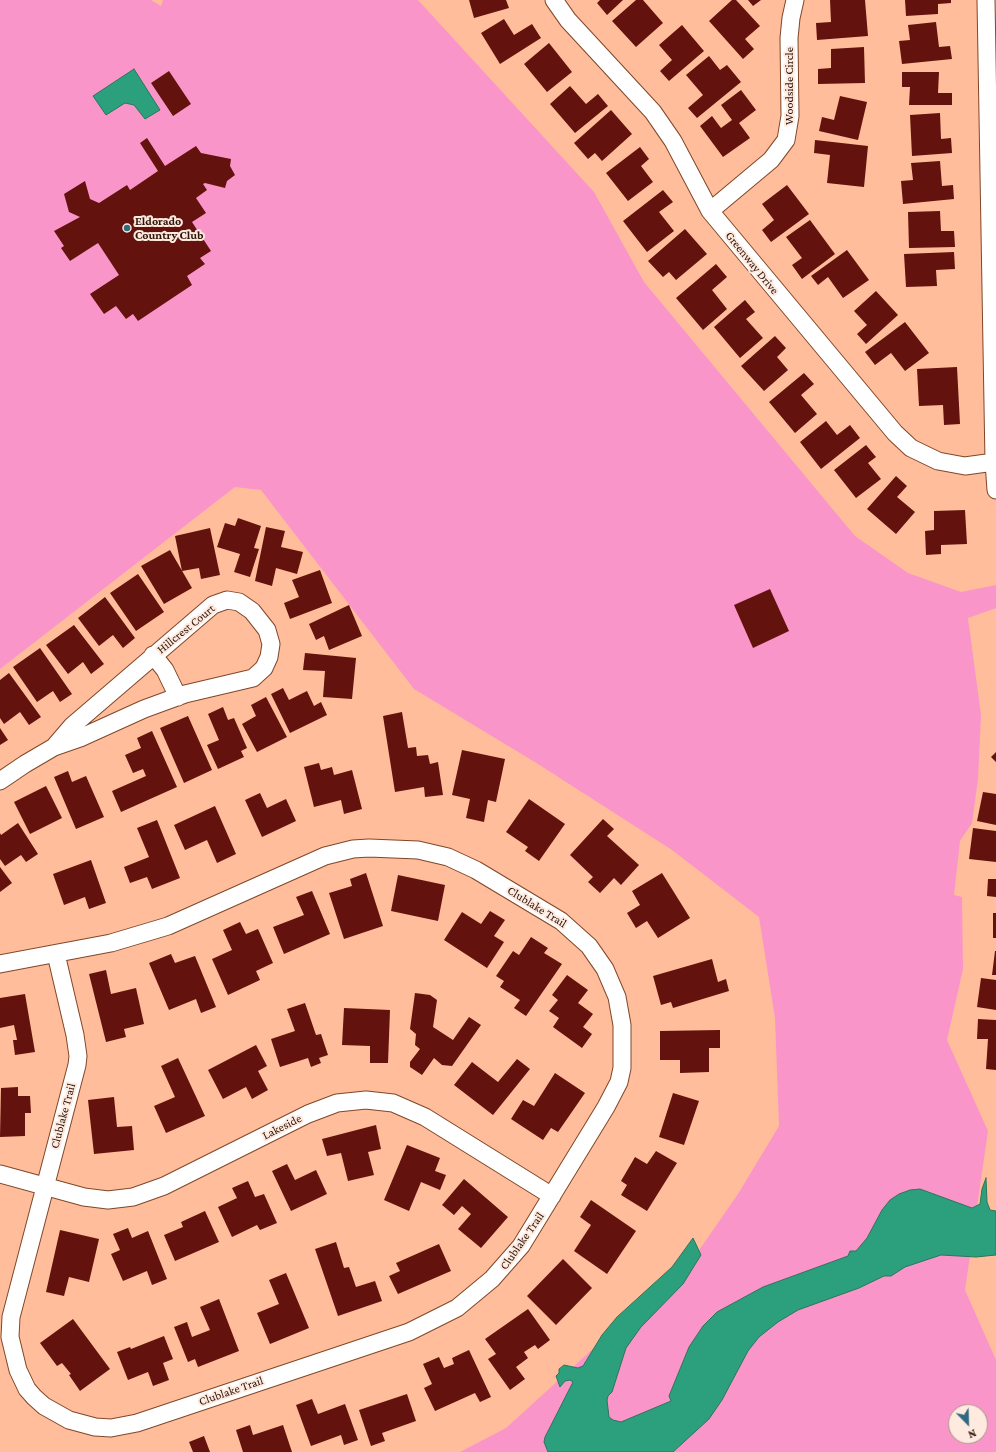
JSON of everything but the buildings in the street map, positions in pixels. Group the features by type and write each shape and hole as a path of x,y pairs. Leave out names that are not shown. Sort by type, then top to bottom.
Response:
{"street":[{"name":"Greenway Drive","path":"554,0 568,20 662,122 710,211 881,417 903,441 920,454 947,464 965,466 994,462"},
{"name":"Woodside Circle","path":"710,211 771,160 786,140 790,116 789,34 795,0"},
{"path":"986,0 994,462 996,490"},
{"name":"Hillcrest Court","path":"0,781 54,747 80,738 144,709 178,697 254,678 264,668 269,657 271,644 267,630 258,617 239,602 227,600 207,609 72,726 54,747"},
{"path":"153,655 165,670 178,697"},
{"name":"Clublake Trail","path":"0,964 131,938 168,926 313,860 339,852 369,848 401,849 435,853 462,862 548,913 572,930 598,958 617,997 623,1039 623,1053 618,1082 606,1107 521,1246 502,1269 470,1298 427,1325 409,1332 137,1423 111,1428 96,1427 69,1420 44,1406 27,1389 14,1359 9,1327 44,1186 76,1072 78,1056 75,1035 56,954"},
{"name":"Lakeside","path":"0,1174 84,1197 120,1199 143,1194 164,1186 308,1114 337,1103 366,1100 393,1103 425,1117 552,1196"}],"shaded area":[{"name":"Eldorado Country Club","path":"0,0 151,0 161,6 163,0 418,0 594,192 644,282 855,536 908,573 961,592 996,585 996,608 968,618 981,715 978,779 972,823 960,841 954,895 962,897 963,969 947,1040 988,1131 965,1290 996,1360 996,1452 460,1452 506,1428 695,1256 738,1194 779,1126 775,1018 759,917 672,850 538,764 414,689 261,490 235,487 0,669"},
{"path":"134,69 160,110 145,119 134,105 125,103 106,115 93,96"},
{"path":"986,1178 987,1202 990,1210 996,1211 996,1255 976,1257 941,1255 905,1267 891,1276 884,1276 859,1288 798,1310 778,1322 759,1337 748,1351 722,1400 709,1419 673,1452 548,1452 544,1442 545,1437 573,1382 570,1380 565,1381 560,1387 556,1376 559,1373 559,1369 564,1365 578,1368 583,1366 602,1335 617,1317 672,1267 693,1238 701,1255 683,1284 641,1327 626,1348 612,1392 608,1396 607,1400 609,1417 613,1420 621,1422 671,1401 669,1396 689,1347 703,1326 717,1312 763,1287 848,1256 850,1251 856,1251 867,1238 882,1210 890,1200 899,1194 910,1190 920,1189 972,1208 980,1204 982,1189"}],"place":[{"name":"Eldorado Country Club","path":"127,228"}]}
